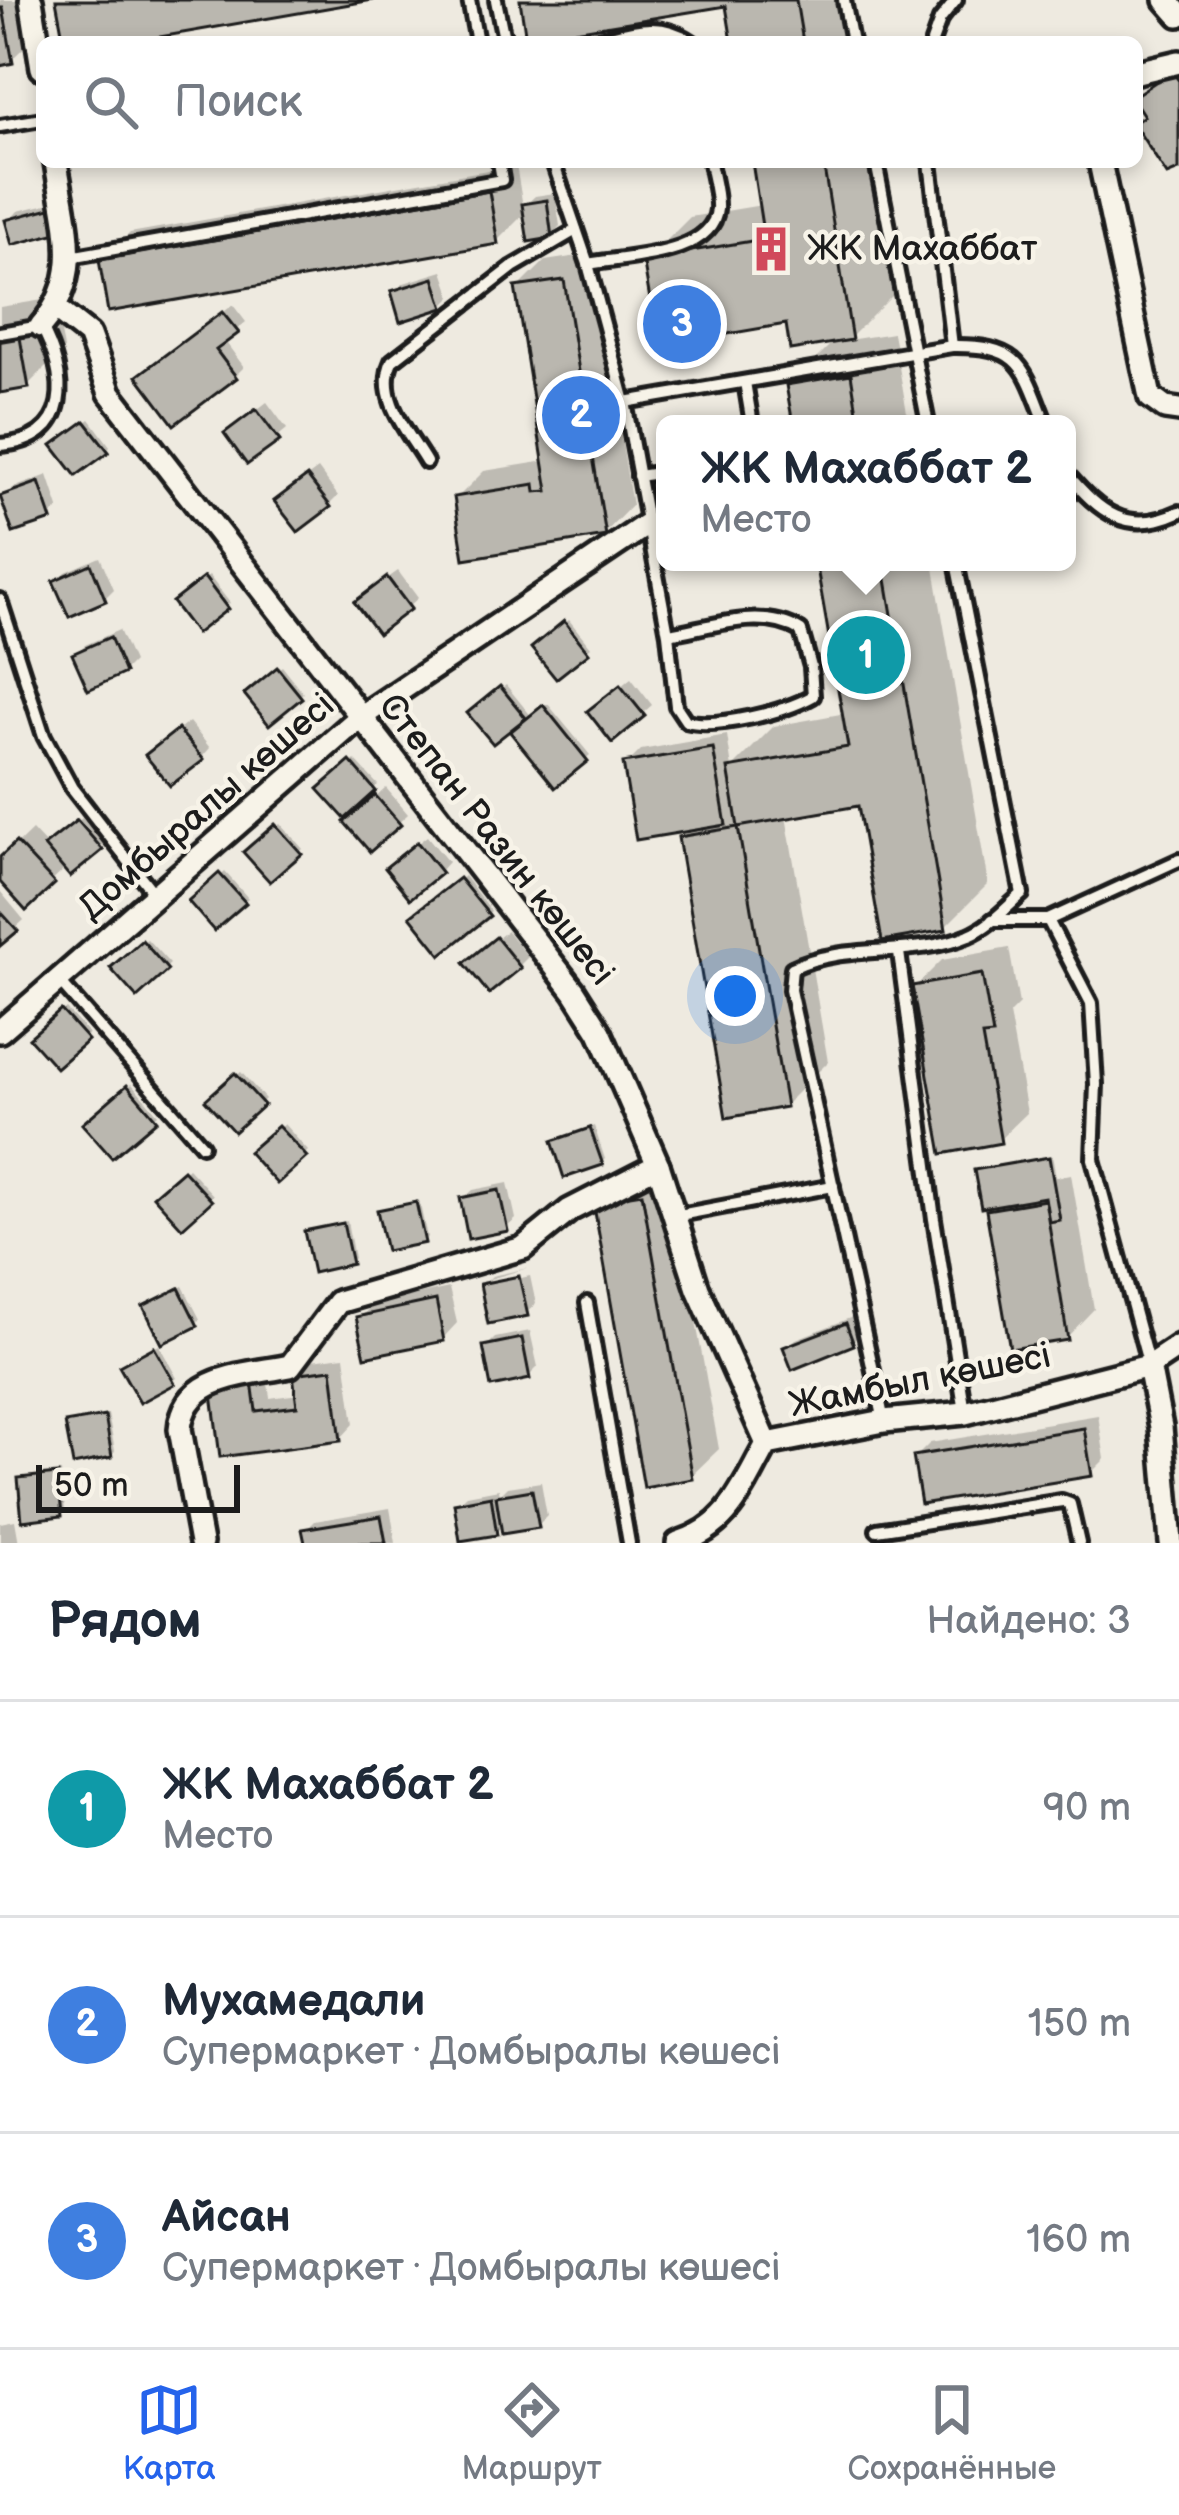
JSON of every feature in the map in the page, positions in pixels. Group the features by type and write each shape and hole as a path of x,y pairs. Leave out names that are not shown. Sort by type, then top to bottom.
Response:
{"street":[{"path":"31,0 37,36"},
{"path":"1143,71 1179,62"},
{"path":"48,318 66,289 70,257 57,168"},
{"path":"1101,168 1150,397 1165,408 1179,410"},
{"name":"Степан Разин көшесі","path":"48,318 89,334 110,393 601,1032 658,1165 698,1289 767,1444"},
{"name":"Домбыралы көшесі","path":"0,1031 359,718 646,525"},
{"path":"201,1543 180,1429 189,1397 209,1383 290,1366 338,1302 523,1248 571,1210 658,1165"},
{"name":"Жамбыл көшесі","path":"678,1543 705,1534 720,1520 767,1444 884,1421 965,1413 1149,1366 1179,1346"},
{"path":"1149,1366 1161,1427 1171,1543"}],"lane":[{"path":"469,0 474,36"},
{"path":"496,0 504,36"},
{"path":"844,0 851,36"},
{"path":"934,36 956,0"},
{"path":"614,36 649,28 672,28 683,36"},
{"path":"0,126 36,120"},
{"path":"70,257 502,180 500,168"},
{"path":"555,168 588,264 625,402 668,634 676,706 686,721 703,725 798,705 813,696 801,631 783,620 763,618 668,634"},
{"path":"588,264 693,245 717,211 711,168"},
{"path":"877,168 926,415"},
{"path":"931,168 952,346"},
{"path":"427,462 390,401 385,377 392,361 513,267 577,230"},
{"path":"0,333 48,318 62,399 45,428 0,446"},
{"path":"625,402 952,346 989,345 1024,370 1042,415"},
{"path":"745,382 750,415"},
{"path":"638,476 656,473"},
{"path":"1076,484 1098,510 1131,521 1160,521 1179,512"},
{"path":"884,1421 790,990 792,968 812,958 899,952 970,935 1022,894 958,571"},
{"path":"0,600 44,736 72,788 155,895"},
{"path":"992,920 1048,920 1179,860"},
{"path":"1048,920 1091,1003 1096,1084 1093,1159 1149,1366"},
{"path":"899,952 965,1413"},
{"path":"59,981 202,1145"},
{"path":"674,1216 833,1186"},
{"path":"587,1303 629,1543"},
{"path":"877,1530 1062,1501 1075,1514 1079,1543"}],"building":[{"path":"56,0 373,0 166,36 63,36"},
{"path":"520,0 796,0 802,36 731,36 726,6 526,36"},
{"path":"0,8 13,63 0,66"},
{"path":"1172,71 1179,81 1179,170 1167,175 1143,138 1143,90"},
{"name":"ЖК Махаббат","path":"753,168 824,168 852,340 790,350 786,324 658,346 643,259 764,239"},
{"path":"489,191 498,244 108,312 99,260"},
{"path":"547,200 552,238 528,242 522,204"},
{"path":"50,208 57,233 12,245 5,220"},
{"path":"434,278 444,308 400,322 391,291"},
{"path":"564,280 606,536 464,559 454,497 535,484 536,492 548,491 515,287"},
{"path":"222,312 239,333 216,350 237,378 174,425 137,376"},
{"path":"19,332 29,388 0,393 0,336"},
{"path":"851,374 858,415 791,415 786,385"},
{"path":"256,409 280,441 247,465 224,433"},
{"path":"85,421 109,452 76,476 52,445"},
{"path":"307,476 331,507 298,532 274,501"},
{"path":"39,482 52,520 13,533 0,496"},
{"path":"91,564 106,601 69,617 53,581"},
{"path":"818,571 885,571 946,930 882,941 858,806 738,827 728,768 848,747"},
{"path":"204,577 228,609 196,634 172,602"},
{"path":"387,577 411,609 378,634 354,602"},
{"path":"564,621 589,653 556,679 531,648"},
{"path":"110,637 125,673 88,690 72,654"},
{"path":"277,667 302,698 269,725 244,694"},
{"path":"620,685 645,716 612,743 587,711"},
{"path":"500,686 526,718 493,744 467,713"},
{"path":"543,705 588,761 555,788 510,732"},
{"path":"178,729 204,760 170,786 145,755"},
{"path":"713,748 726,825 636,840 623,763"},
{"path":"350,761 376,791 345,819 318,789"},
{"path":"375,795 401,825 370,852 344,822"},
{"path":"77,820 103,850 70,877 44,846"},
{"path":"275,824 302,854 270,882 243,852"},
{"path":"738,827 786,1107 726,1118 678,837"},
{"path":"16,842 55,884 26,911 0,882 0,857"},
{"path":"417,842 442,873 410,899 385,868"},
{"path":"219,873 246,903 214,931 188,901"},
{"path":"459,878 490,916 441,955 410,916"},
{"path":"0,911 18,931 0,946"},
{"path":"496,937 521,968 489,994 464,963"},
{"path":"142,940 168,970 137,998 110,968"},
{"path":"982,974 993,1035 982,1036 1001,1143 942,1154 912,986"},
{"path":"61,1010 88,1040 56,1068 29,1038"},
{"path":"235,1073 264,1105 234,1132 205,1100"},
{"path":"127,1085 157,1120 112,1158 82,1124"},
{"path":"278,1126 307,1157 277,1184 248,1152"},
{"path":"590,1128 603,1165 564,1178 552,1141"},
{"path":"1049,1157 1060,1220 1049,1222 1045,1197 981,1208 974,1170"},
{"path":"183,1170 212,1201 182,1228 153,1196"},
{"path":"499,1190 508,1231 468,1239 460,1198"},
{"path":"642,1193 693,1479 644,1488 593,1201"},
{"path":"1045,1200 1068,1340 1010,1349 986,1210"},
{"path":"416,1202 425,1243 386,1251 377,1210"},
{"path":"343,1223 352,1264 313,1273 304,1231"},
{"path":"519,1276 528,1316 488,1324 480,1284"},
{"path":"179,1288 198,1326 162,1344 143,1306"},
{"path":"436,1300 444,1341 365,1357 356,1317"},
{"path":"846,1323 854,1345 792,1370 783,1347"},
{"path":"522,1338 530,1379 491,1387 483,1346"},
{"path":"154,1347 175,1384 140,1403 119,1366"},
{"path":"332,1369 341,1441 220,1457 211,1386 252,1381 256,1411 297,1406 293,1374"},
{"path":"105,1416 112,1457 73,1465 65,1423"},
{"path":"1084,1428 1092,1476 921,1504 913,1456"},
{"path":"58,1474 62,1516 22,1521 18,1478"},
{"path":"532,1490 539,1528 502,1534 496,1496"},
{"path":"491,1496 497,1535 460,1541 454,1503"},
{"path":"381,1516 386,1543 305,1543 302,1529"}],"place":[{"name":"ЖК Махаббат","path":"771,249"},
{"name":"Айсан","path":"682,324"},
{"name":"Мухамедали","path":"581,415"},
{"name":"ЖК Махаббат 2","path":"866,655"}]}
